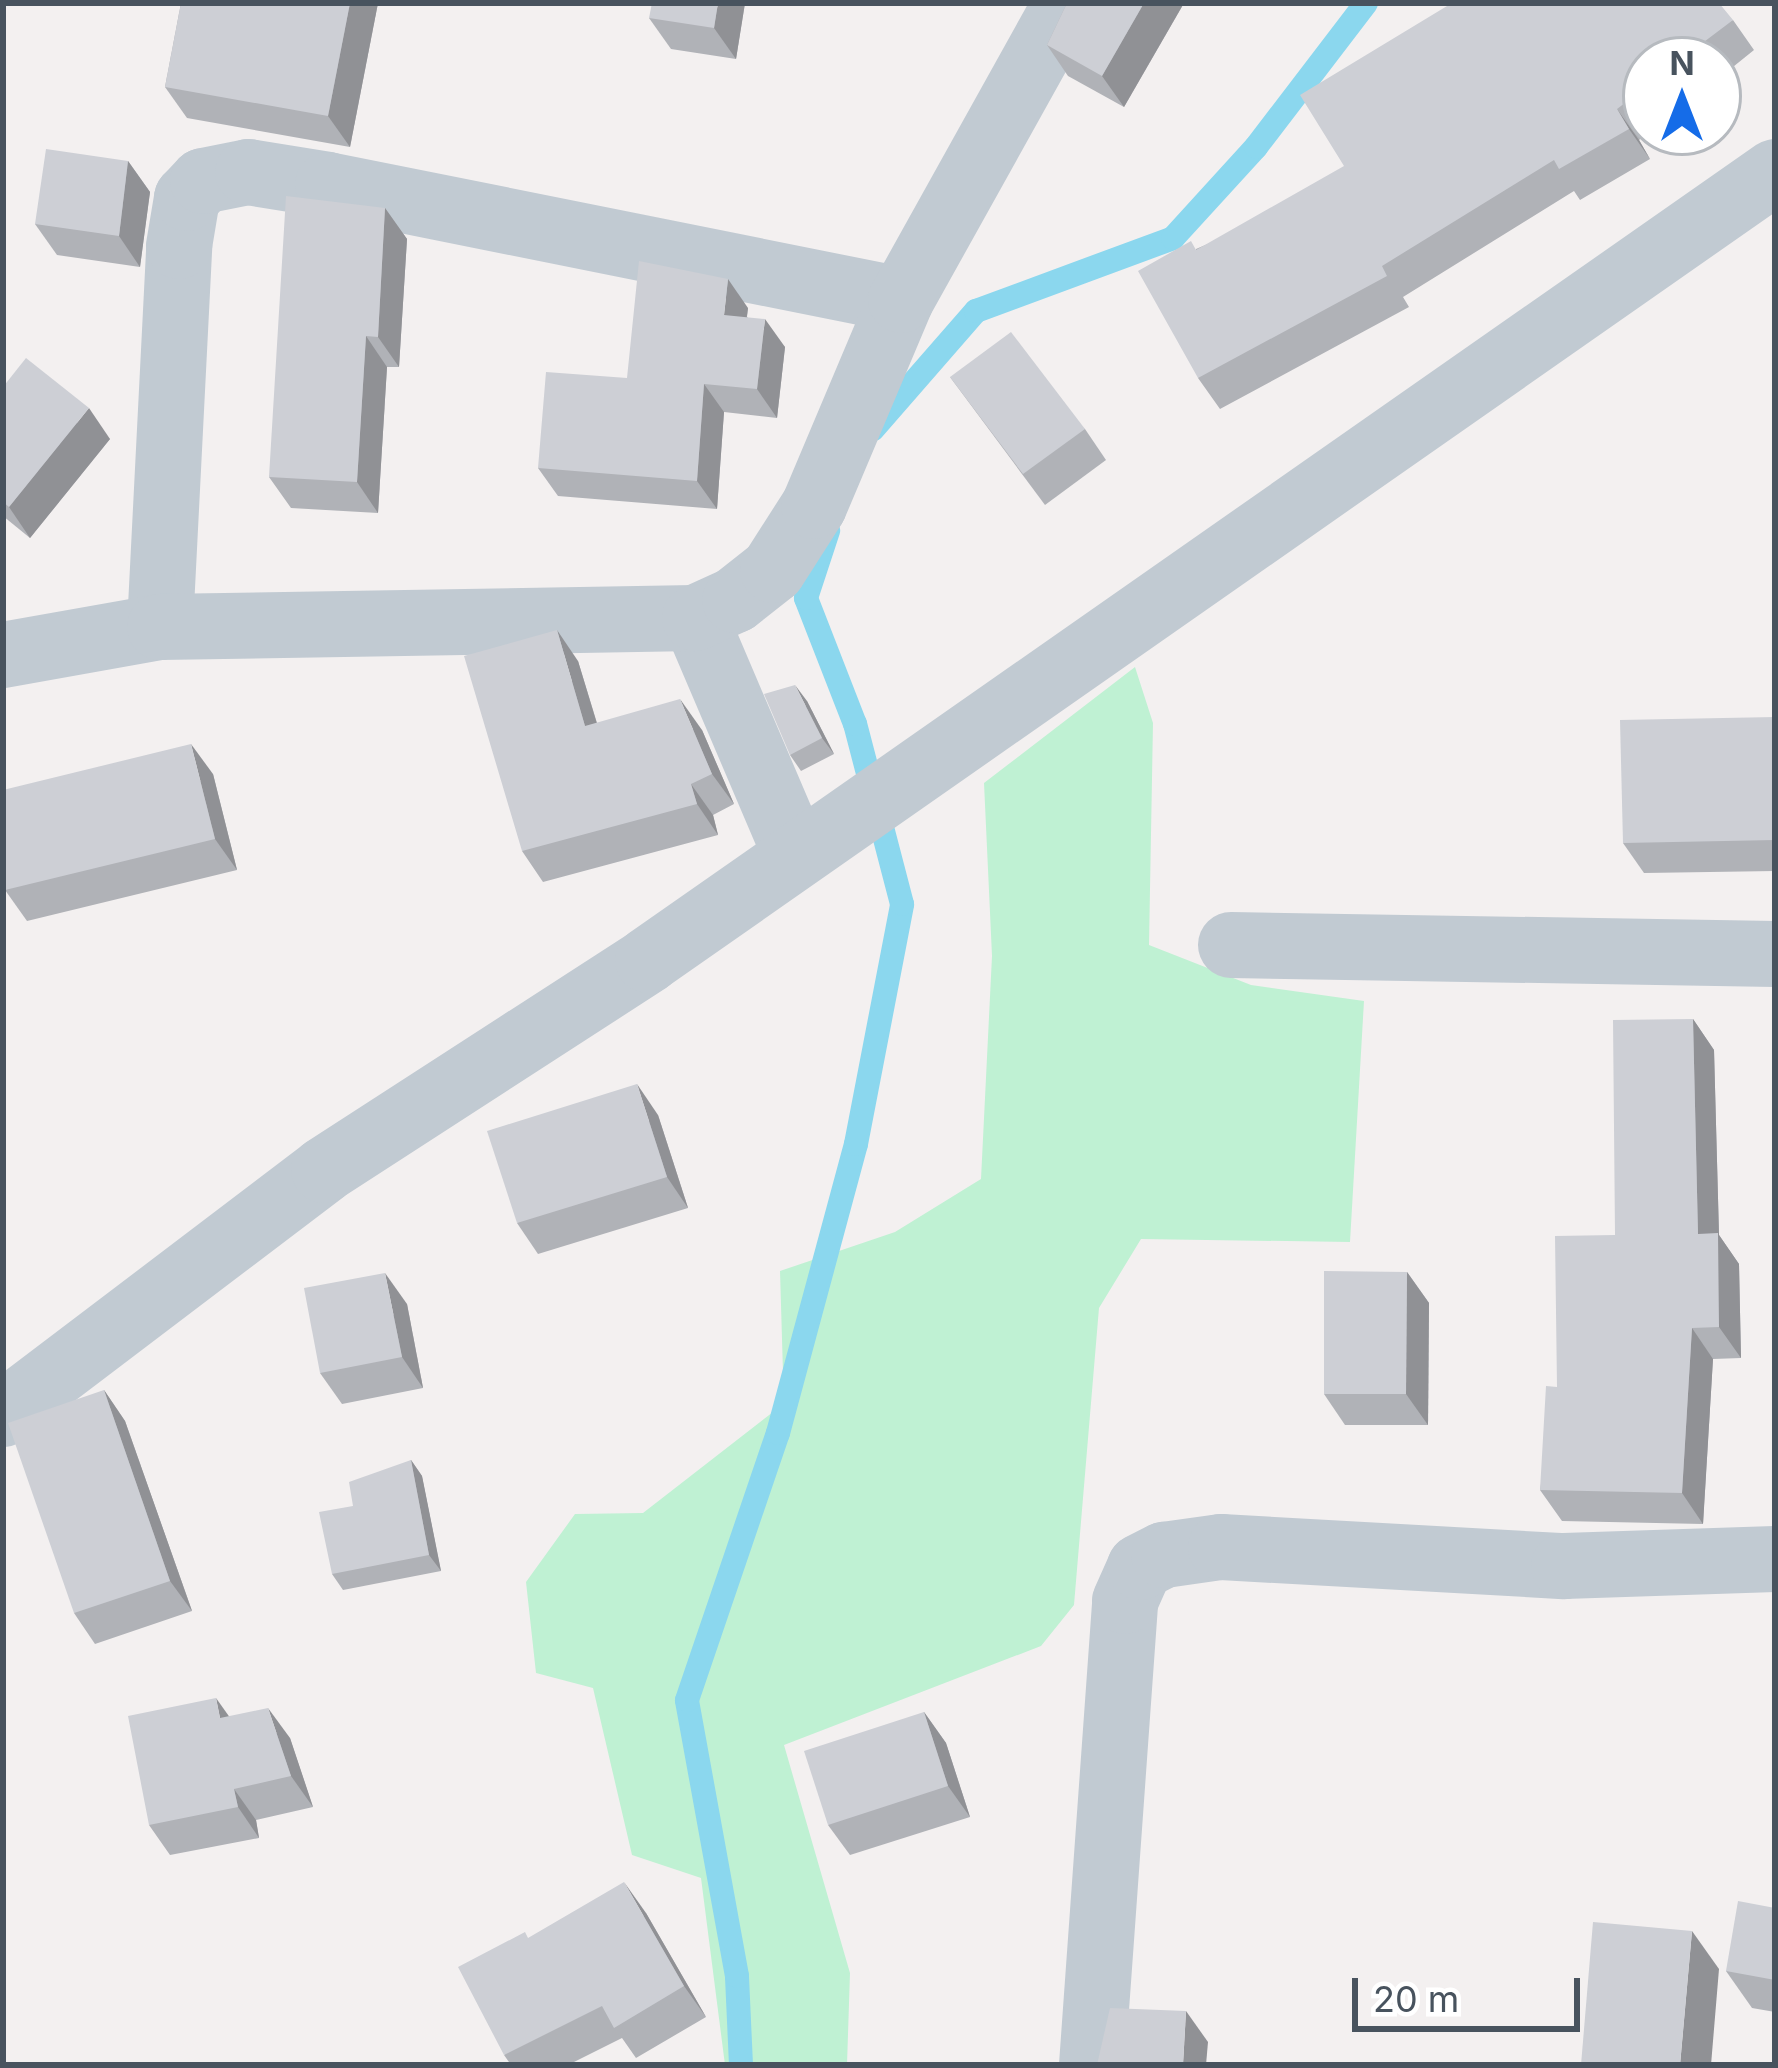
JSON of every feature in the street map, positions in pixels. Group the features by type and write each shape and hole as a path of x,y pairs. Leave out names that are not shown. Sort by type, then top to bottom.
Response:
{"street":[{"path":"3,655 160,627 695,618 773,570 814,506 901,300 1066,3"},
{"path":"160,627 179,246 187,198 203,181 248,172 328,184 901,300"},
{"path":"3,1414 324,1170 1210,573 1775,172"},
{"path":"695,618 815,842"},
{"path":"1232,945 1775,954"},
{"path":"1092,2065 1125,1601 1140,1568 1164,1555 1221,1547 1564,1566 1775,1559"}],"green space":[{"path":"1135,667 1153,723 1149,945 1251,985 1364,1001 1350,1242 1141,1239 1099,1308 1074,1605 1041,1646 784,1745 850,1973 847,2065 725,2065 701,1878 632,1855 593,1688 536,1673 526,1582 575,1514 643,1513 773,1412 783,1373 780,1271 895,1232 981,1179 992,956 984,783"}],"building":[{"path":"181,3 350,3 328,116 165,87"},
{"path":"652,3 718,3 714,28 649,18"},
{"path":"1067,3 1144,3 1102,76 1047,45"},
{"path":"1452,3 1719,3 1733,20 1712,36 1622,36 1622,105 1617,109 1622,133 1559,169 1554,160 1382,266 1387,276 1198,378 1138,271 1191,241 1196,250 1344,166 1300,95"},
{"path":"46,149 128,161 119,236 35,224"},
{"path":"286,196 385,208 378,337 366,336 357,482 269,477"},
{"path":"639,261 728,279 724,315 765,319 757,389 704,384 697,481 538,468 546,372 627,378"},
{"path":"1011,332 1085,429 1023,474 950,377"},
{"path":"26,358 89,408 9,507 3,502 3,387"},
{"path":"557,630 585,726 680,699 712,774 691,784 697,804 522,851 464,656"},
{"path":"795,685 822,738 790,755 764,694"},
{"path":"1775,717 1775,840 1623,843 1620,720"},
{"path":"191,744 215,839 5,890 3,790"},
{"path":"1693,1019 1698,1234 1718,1233 1719,1327 1692,1328 1682,1493 1540,1490 1546,1386 1557,1387 1555,1236 1615,1235 1613,1020"},
{"path":"637,1084 667,1177 517,1223 487,1131"},
{"path":"1324,1271 1407,1272 1406,1394 1324,1394"},
{"path":"385,1273 402,1357 320,1373 304,1288"},
{"path":"104,1390 170,1581 74,1613 8,1423"},
{"path":"411,1460 429,1555 332,1574 319,1512 353,1506 349,1482"},
{"path":"216,1698 220,1718 268,1708 291,1776 234,1789 238,1807 149,1825 128,1716"},
{"path":"924,1712 948,1786 828,1825 804,1751"},
{"path":"624,1882 684,1986 614,2028 602,2006 504,2055 458,1967 525,1932 528,1938"},
{"path":"1738,1901 1775,1908 1775,1980 1726,1971"},
{"path":"1593,1922 1692,1931 1680,2065 1581,2065"},
{"path":"1110,2008 1186,2011 1183,2065 1097,2065"}],"waterway":[{"path":"873,429 976,311 1173,238 1256,147 1366,3"},
{"path":"741,2065 737,1976 687,1700 778,1433 856,1144 902,904 855,724 806,598 828,531"}]}
